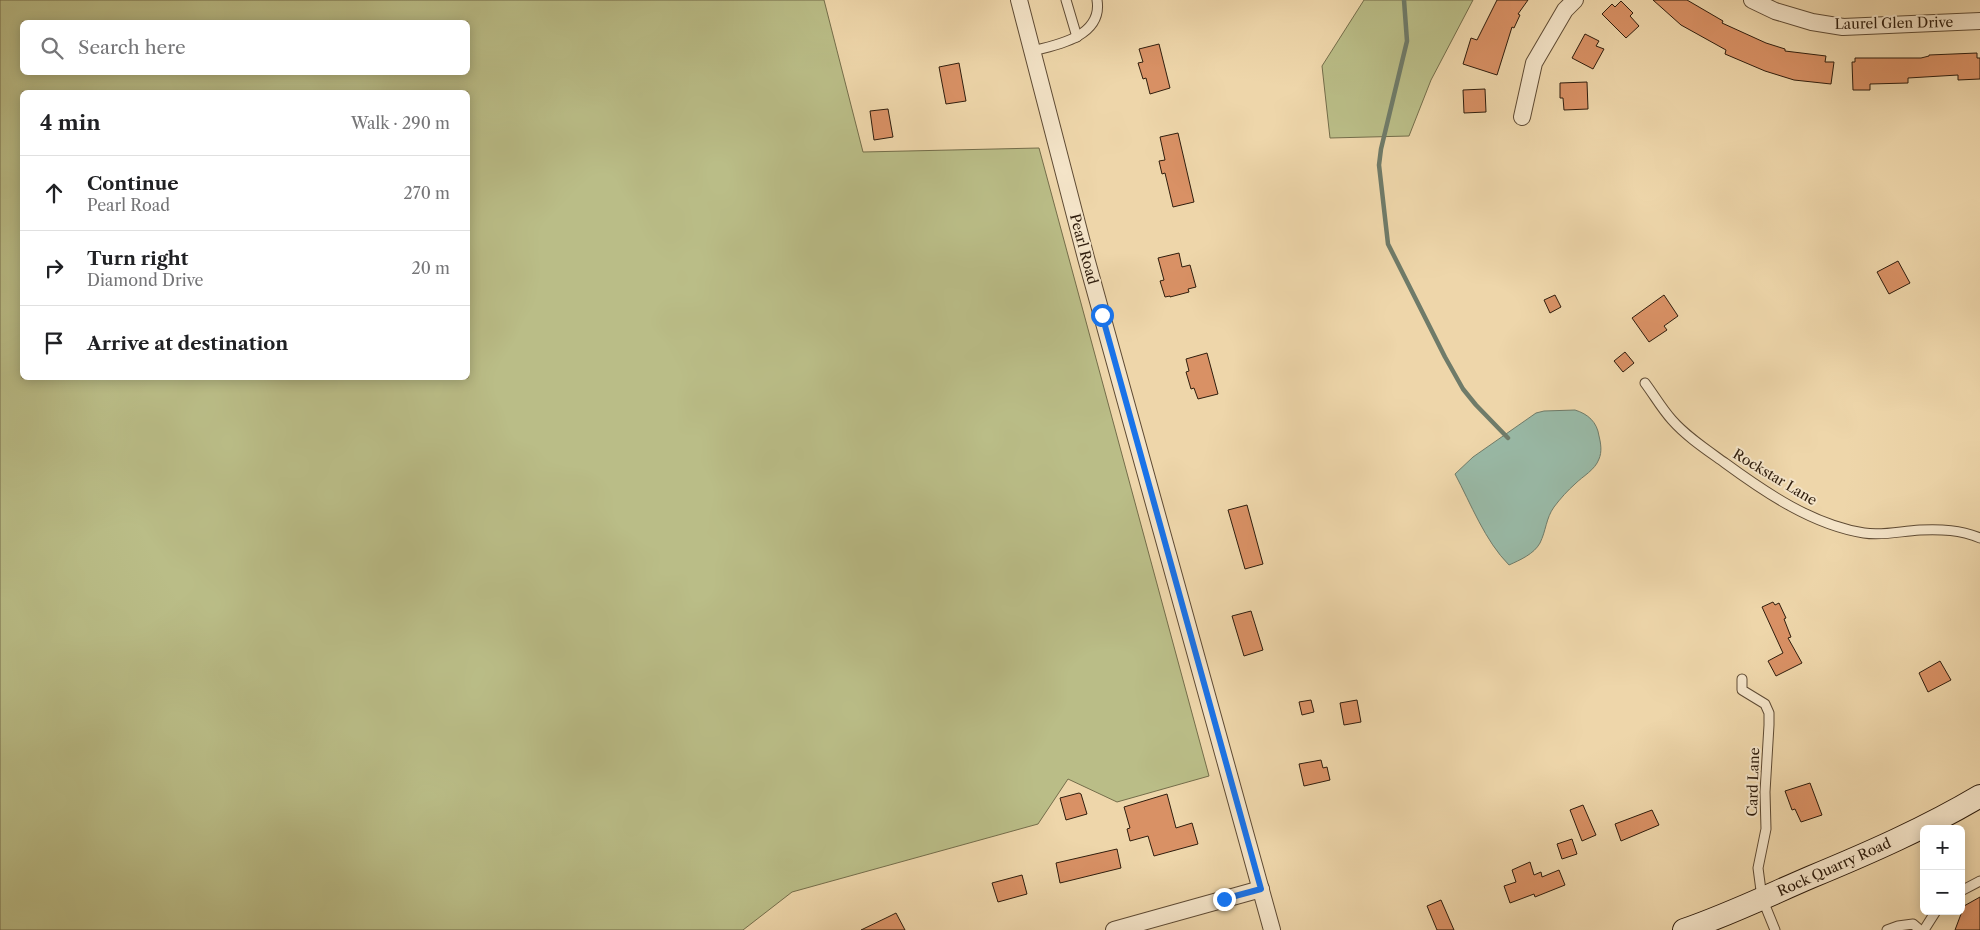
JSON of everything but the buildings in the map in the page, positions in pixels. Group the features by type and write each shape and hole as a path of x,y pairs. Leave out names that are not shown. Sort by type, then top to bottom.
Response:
{"main road":[{"name":"Rock Quarry Road","path":"1684,930 1712,920 1867,853 1945,817 1980,796"}],"street":[{"name":"Pearl Road","path":"1019,0 1089,268 1272,930"},
{"path":"1522,117 1534,63 1565,10 1575,0"},
{"name":"Laurel Glen Drive","path":"1752,0 1775,11 1812,22 1843,26 1980,21"},
{"path":"1114,930 1261,889"}],"lane":[{"path":"1066,0 1077,37"},
{"path":"1032,51 1057,45 1086,31 1096,17 1097,0"},
{"name":"Rockstar Lane","path":"1645,383 1672,420 1702,446 1740,474 1789,505 1818,519 1864,533 1881,534 1920,530 1948,530 1964,532 1980,538"},
{"name":"Card Lane","path":"1742,680 1742,690 1765,704 1768,713 1765,792 1766,829 1758,868 1762,898"},
{"path":"1965,889 1980,881"},
{"path":"1762,898 1775,930"},
{"path":"1924,930 1933,915"},
{"path":"1887,930 1913,924 1920,930"}],"green space":[{"path":"0,0 824,0 863,152 1039,148 1209,776 1117,802 1068,779 1038,824 792,892 743,930 0,930"},
{"path":"1364,0 1473,0 1431,80 1409,136 1330,138 1322,66"}],"shaded area":[{"path":"1575,410 1588,416 1598,431 1601,445 1599,459 1592,470 1570,489 1554,507 1537,547 1526,556 1509,565 1486,534 1455,474 1473,457 1536,413"}],"waterway":[{"path":"1404,0 1407,41 1381,149 1379,165 1388,244 1463,389 1508,438"}],"route":[{"path":"1102,315 1261,889 1224,899"}]}
